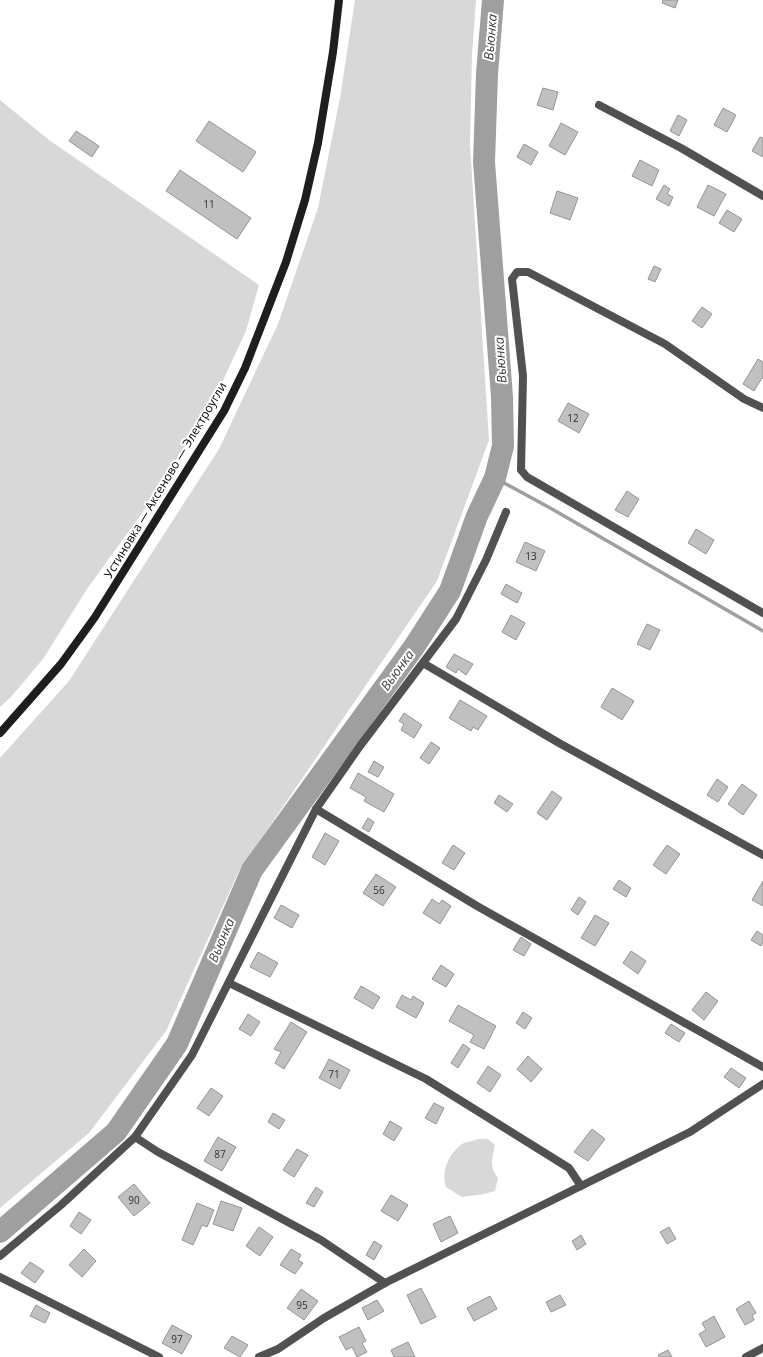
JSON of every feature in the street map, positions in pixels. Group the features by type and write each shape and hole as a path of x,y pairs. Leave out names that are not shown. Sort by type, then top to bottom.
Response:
{"main road":[{"name":"Устиновка — Аксеново — Электроугли","path":"0,733 61,664 96,617 224,411 245,368 286,262 304,200 318,143 333,52 339,0"}],"street":[{"path":"599,105 681,148 763,196"},
{"path":"763,408 744,399 665,344 528,272 517,272 512,279 522,376 521,470 527,477 763,613"},
{"path":"0,1256 61,1205 136,1137 192,1055 316,809 456,618 486,560 506,512"},
{"path":"423,663 559,743 763,855"},
{"path":"316,809 477,906 763,1067"},
{"path":"229,982 426,1079 569,1168 581,1186"},
{"path":"259,1357 278,1349 324,1318 385,1283 690,1132 763,1084"},
{"path":"136,1137 158,1152 321,1240 385,1283"},
{"path":"0,1277 159,1357"},
{"path":"746,1357 763,1348"}],"shaded area":[{"path":"355,0 476,0 472,55 470,145 489,440 437,581 239,871 166,1031 89,1133 0,1208 0,758 69,681 219,449 278,324 318,208 340,98"},
{"path":"0,100 49,140 259,285 246,331 211,406 142,513 87,589 43,659 11,697 0,707"},
{"path":"478,1139 488,1139 495,1145 492,1166 498,1178 495,1191 462,1197 446,1187 444,1175 445,1169 449,1158 457,1148 462,1144"}],"building":[{"path":"663,0 678,0 675,8 662,3"},
{"path":"543,88 558,92 553,110 537,105"},
{"path":"723,108 736,115 727,132 714,125"},
{"path":"678,115 687,120 679,136 670,131"},
{"path":"209,121 256,152 243,172 196,141"},
{"path":"561,123 578,132 565,155 549,146"},
{"path":"76,131 99,146 92,157 69,141"},
{"path":"760,137 763,138 763,157 752,151"},
{"path":"524,144 538,152 531,165 517,157"},
{"path":"640,160 659,170 652,186 632,176"},
{"path":"180,170 251,218 237,239 166,191"},
{"path":"664,185 670,189 667,194 673,197 669,206 656,199"},
{"path":"708,185 726,194 714,216 697,207"},
{"path":"557,191 578,198 570,220 550,213"},
{"path":"727,210 742,219 734,232 719,223"},
{"path":"654,266 661,269 655,282 648,279"},
{"path":"702,307 712,314 702,328 692,321"},
{"path":"758,359 763,362 763,379 762,378 754,391 743,384"},
{"path":"568,403 589,414 579,433 558,421"},
{"path":"627,491 639,499 628,517 615,510"},
{"path":"696,529 714,540 706,554 688,543"},
{"path":"525,542 545,551 536,571 516,562"},
{"path":"506,584 522,593 517,603 501,594"},
{"path":"511,615 525,623 516,640 502,632"},
{"path":"647,624 660,630 650,650 637,644"},
{"path":"454,654 473,664 466,675 458,669 456,673 446,667"},
{"path":"612,688 634,701 622,720 601,707"},
{"path":"460,700 487,716 478,730 473,727 471,731 449,718"},
{"path":"404,713 422,725 414,738 401,730 404,724 399,721"},
{"path":"431,742 440,748 429,764 420,758"},
{"path":"374,761 384,767 378,777 368,772"},
{"path":"358,773 394,794 384,812 364,801 366,797 350,788"},
{"path":"717,779 728,787 718,802 707,795"},
{"path":"742,784 757,795 743,815 728,804"},
{"path":"552,791 562,798 547,820 537,813"},
{"path":"499,795 513,804 507,812 494,803"},
{"path":"368,818 374,822 369,832 362,828"},
{"path":"325,833 339,841 325,865 312,857"},
{"path":"453,845 465,853 454,870 442,863"},
{"path":"667,845 680,854 666,874 653,865"},
{"path":"376,874 396,887 383,906 363,893"},
{"path":"619,880 631,888 626,897 613,889"},
{"path":"763,881 763,906 752,900"},
{"path":"579,897 586,902 578,915 571,910"},
{"path":"432,899 439,904 442,900 451,906 440,924 423,913"},
{"path":"281,905 299,915 292,928 274,918"},
{"path":"595,915 609,923 595,946 581,938"},
{"path":"757,931 763,935 763,943 761,946 751,940"},
{"path":"521,937 531,944 524,956 513,950"},
{"path":"631,951 646,961 638,974 623,963"},
{"path":"258,952 278,963 270,977 250,967"},
{"path":"441,965 454,974 446,987 432,979"},
{"path":"361,986 380,997 373,1009 354,998"},
{"path":"706,992 718,1001 704,1020 692,1010"},
{"path":"402,995 411,1000 413,996 424,1003 416,1018 396,1007"},
{"path":"458,1005 496,1026 484,1049 470,1042 474,1035 449,1021"},
{"path":"523,1012 532,1018 525,1029 516,1023"},
{"path":"248,1014 260,1022 251,1036 239,1029"},
{"path":"291,1022 307,1032 284,1069 275,1063 281,1052 274,1049"},
{"path":"671,1024 685,1033 679,1042 665,1033"},
{"path":"463,1044 470,1049 458,1068 451,1063"},
{"path":"528,1056 542,1069 531,1082 517,1069"},
{"path":"329,1059 350,1070 340,1089 319,1078"},
{"path":"488,1066 501,1075 490,1092 477,1083"},
{"path":"731,1068 746,1078 739,1088 724,1077"},
{"path":"211,1088 223,1096 209,1116 197,1108"},
{"path":"434,1103 444,1108 436,1124 425,1118"},
{"path":"273,1113 285,1120 279,1129 268,1122"},
{"path":"390,1121 402,1128 394,1141 383,1134"},
{"path":"592,1129 605,1139 588,1161 574,1152"},
{"path":"218,1137 236,1147 222,1171 204,1161"},
{"path":"297,1149 308,1155 294,1177 283,1170"},
{"path":"134,1184 150,1203 134,1216 118,1197"},
{"path":"316,1187 323,1192 314,1207 306,1203"},
{"path":"391,1195 408,1205 398,1221 381,1211"},
{"path":"221,1201 242,1208 233,1231 213,1224"},
{"path":"197,1203 214,1210 207,1227 202,1225 193,1245 182,1240"},
{"path":"79,1212 91,1220 81,1234 70,1226"},
{"path":"450,1216 458,1233 441,1242 433,1224"},
{"path":"259,1227 273,1237 260,1256 246,1246"},
{"path":"669,1227 676,1239 667,1244 660,1232"},
{"path":"581,1235 586,1244 577,1250 572,1241"},
{"path":"374,1241 382,1246 374,1260 366,1255"},
{"path":"84,1249 96,1261 82,1277 69,1265"},
{"path":"291,1249 301,1255 298,1260 303,1263 295,1274 280,1265"},
{"path":"30,1262 44,1271 35,1283 21,1273"},
{"path":"421,1288 436,1317 421,1324 407,1295"},
{"path":"301,1289 318,1301 304,1320 287,1308"},
{"path":"560,1295 566,1305 551,1312 546,1302"},
{"path":"490,1296 497,1309 474,1321 467,1308"},
{"path":"377,1300 384,1311 368,1320 362,1308"},
{"path":"749,1301 756,1313 752,1315 754,1320 745,1325 736,1309"},
{"path":"36,1305 50,1313 45,1323 30,1316"},
{"path":"714,1316 725,1337 706,1347 699,1334 706,1330 702,1323"},
{"path":"172,1325 192,1336 182,1354 162,1343"},
{"path":"359,1327 366,1341 362,1343 367,1352 357,1357 352,1347 346,1350 339,1337"},
{"path":"232,1336 248,1345 240,1357 224,1348"},
{"path":"408,1342 415,1357 394,1357 391,1350"},
{"path":"668,1350 672,1357 659,1357 658,1355"}],"waterway":[{"name":"Вьюнка","path":"0,1232 116,1132 177,1044 252,870 414,647 450,591 477,516 495,478 503,446 502,397 484,162 487,74 493,0"},
{"path":"495,478 552,509 763,631"}]}
